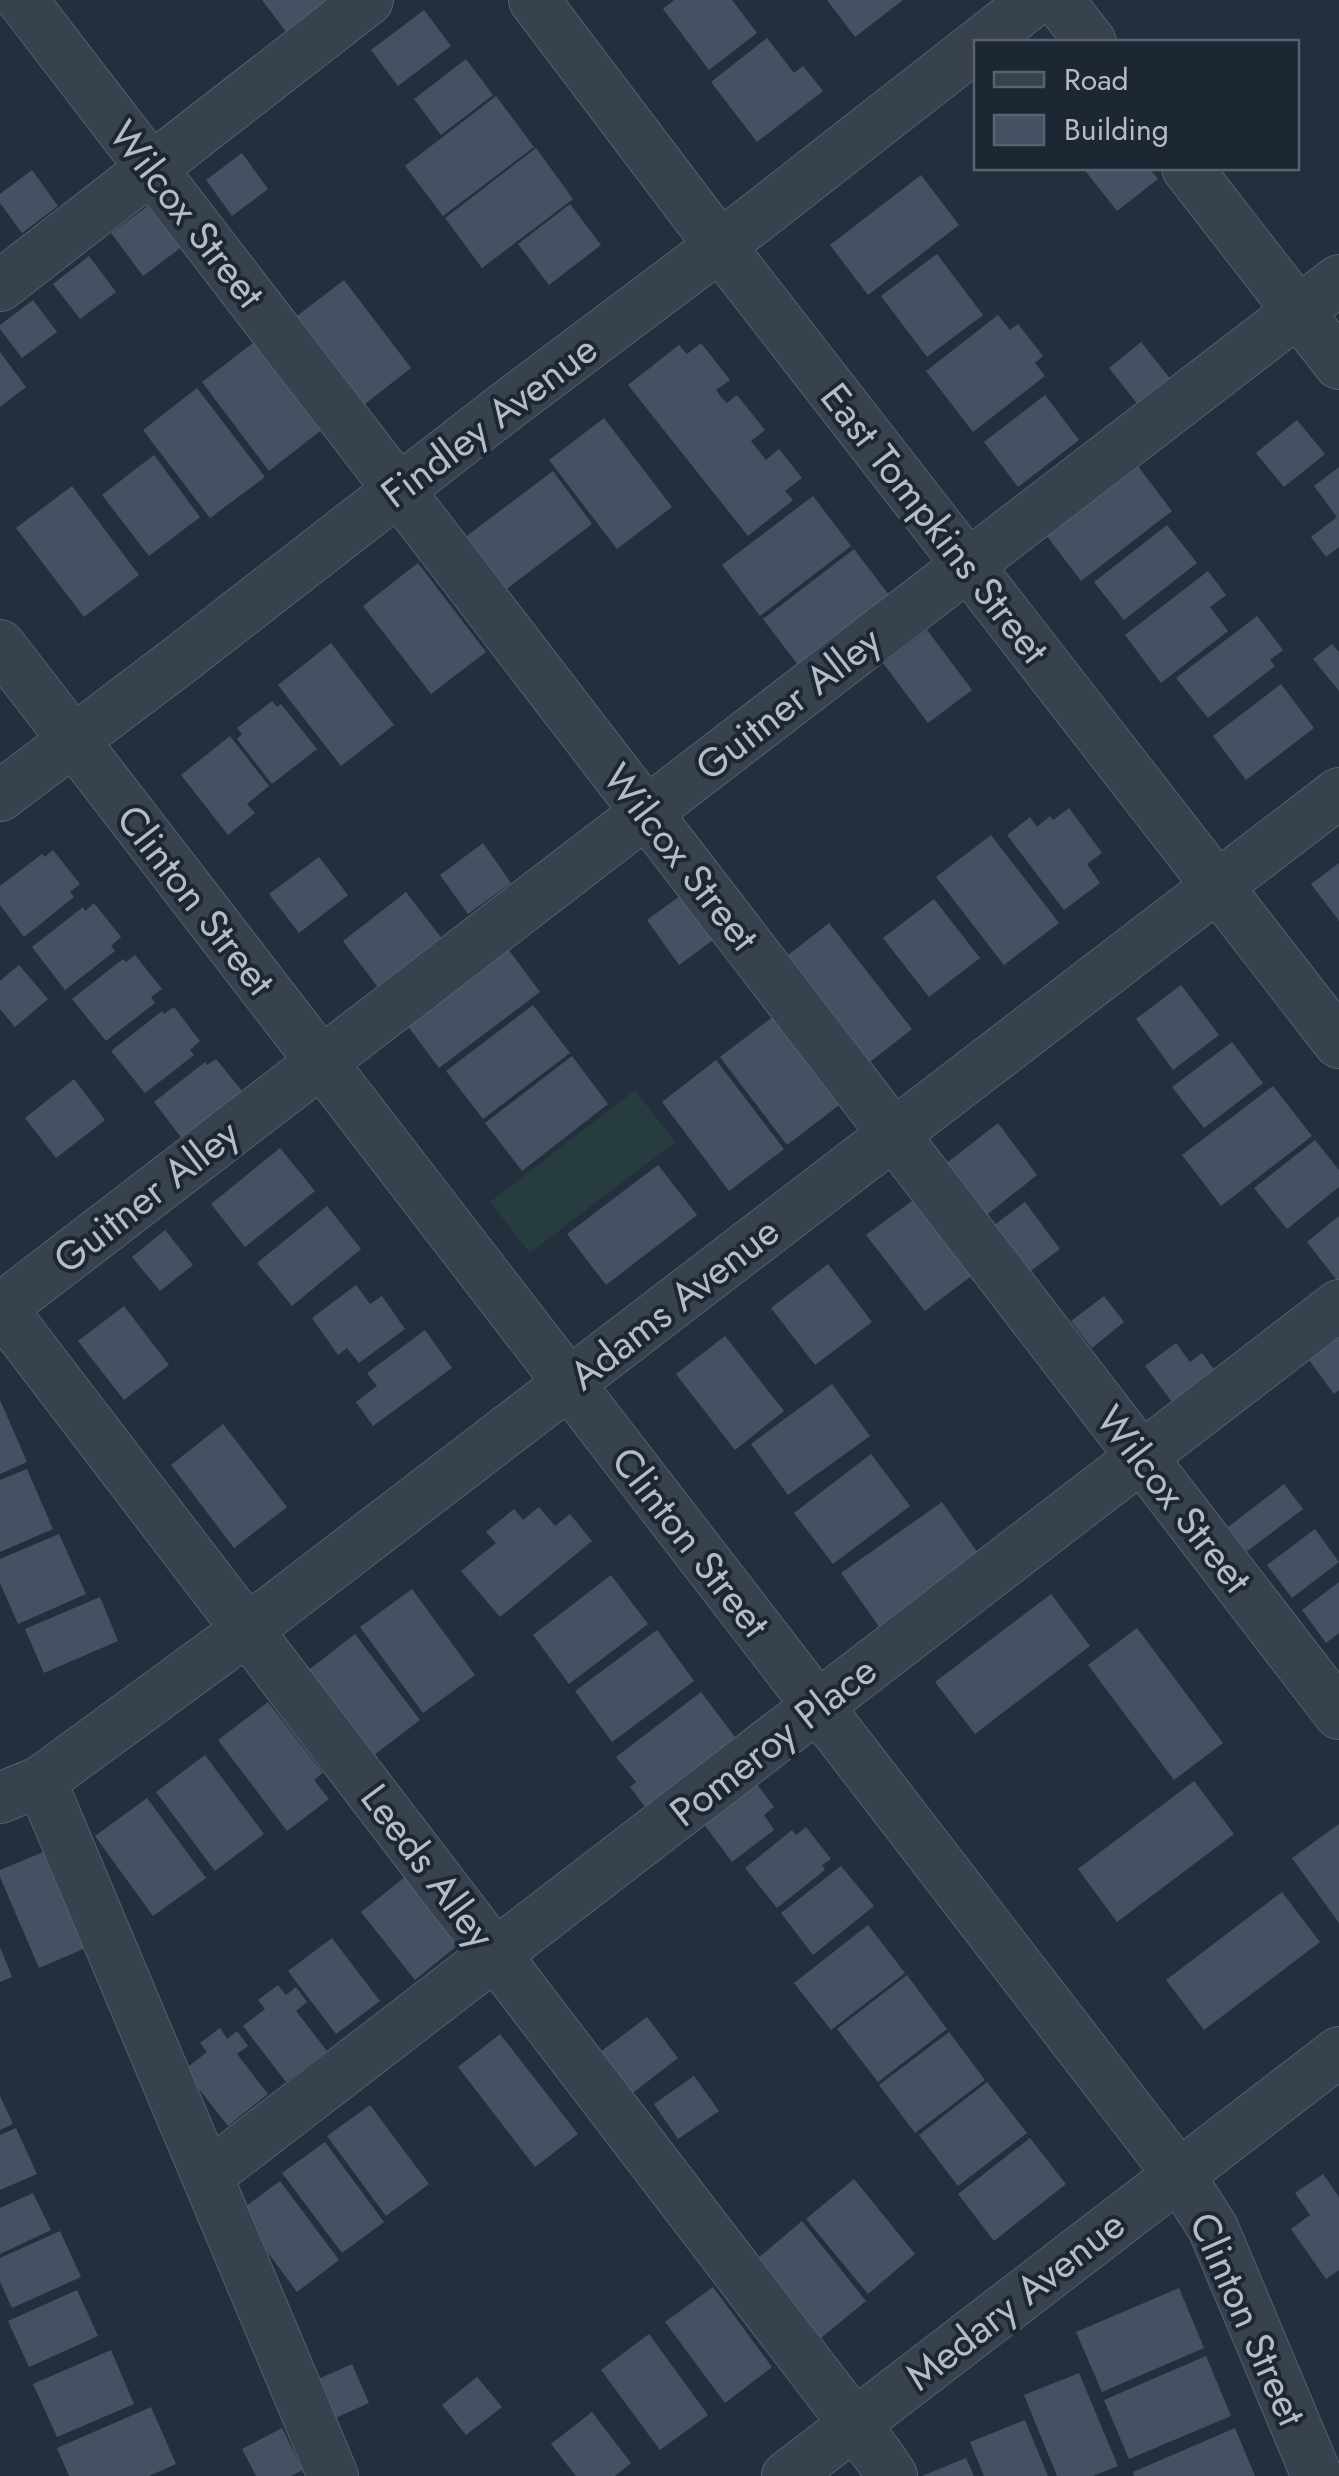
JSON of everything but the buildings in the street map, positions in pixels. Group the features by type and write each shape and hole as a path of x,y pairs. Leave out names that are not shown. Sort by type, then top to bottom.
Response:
{"street":[{"name":"Wilcox Street","path":"22,0 1339,1714"},
{"path":"0,286 368,0"},
{"name":"East Tompkins Street","path":"534,0 720,246 1339,1043"},
{"name":"Findley Avenue","path":"983,40 1035,0"},
{"path":"1058,0 1089,40"},
{"name":"Findley Avenue","path":"0,796 974,47"},
{"path":"1189,170 1339,364"},
{"name":"Guitner Alley","path":"1,1308 1339,280"},
{"name":"Clinton Street","path":"0,645 1179,2175 1213,2228 1317,2476"},
{"name":"Adams Avenue","path":"13,1783 248,1630 1339,794"},
{"name":"Pomeroy Place","path":"207,2176 1339,1305"},
{"name":"Leeds Alley","path":"1,1308 892,2476"},
{"path":"13,1783 207,2176 333,2476"},
{"name":"Medary Avenue","path":"787,2476 1339,2052"}],"green space":[{"path":"635,1090 675,1142 530,1253 490,1202"}]}
